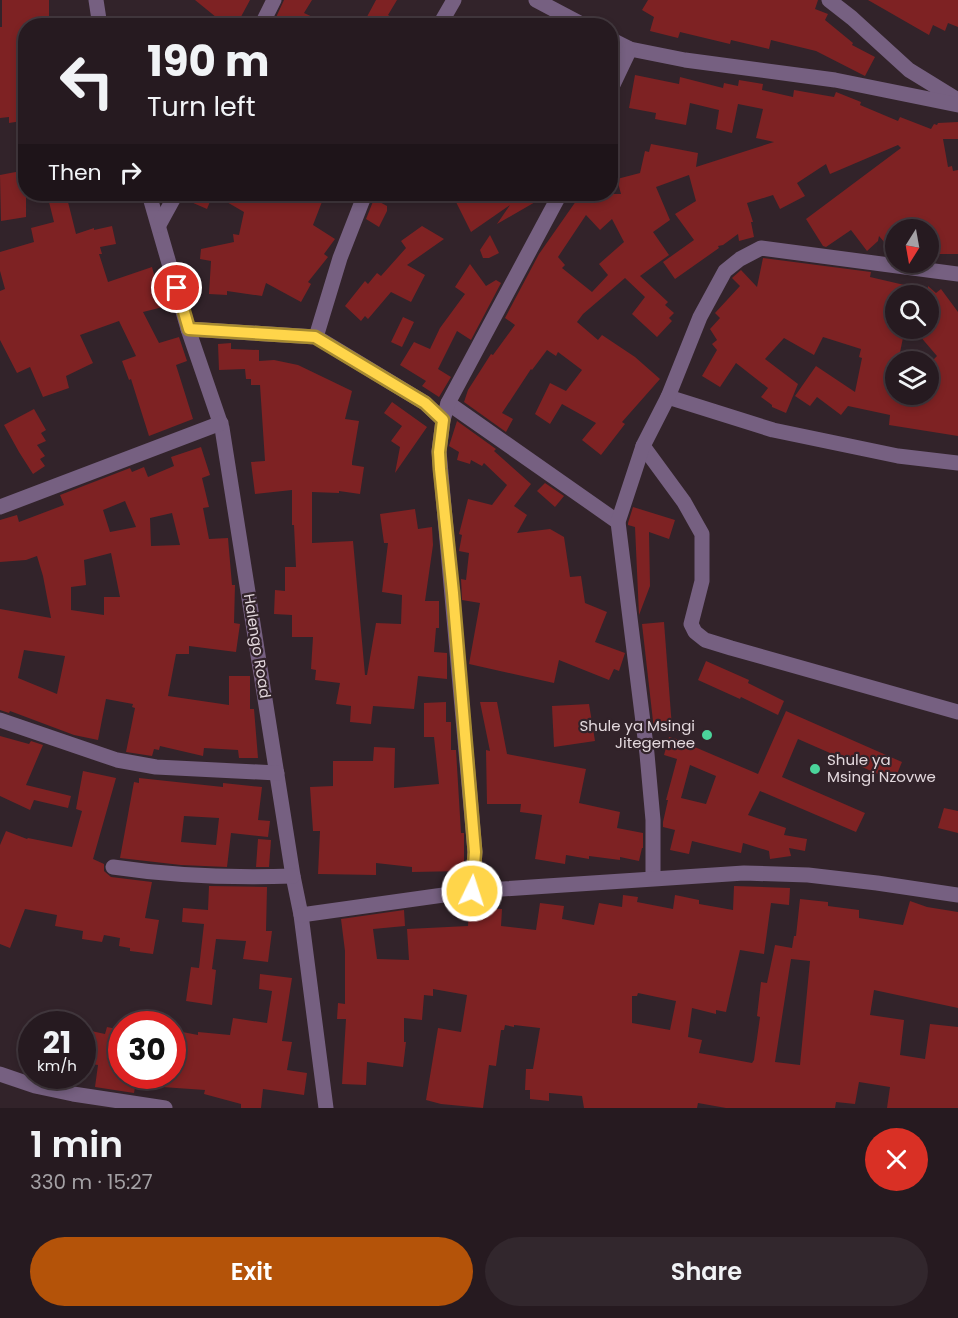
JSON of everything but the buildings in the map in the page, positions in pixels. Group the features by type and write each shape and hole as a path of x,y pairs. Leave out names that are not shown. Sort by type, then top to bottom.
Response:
{"street":[{"path":"96,0 99,18"},
{"path":"265,18 274,0"},
{"path":"444,18 454,0"},
{"path":"536,0 570,18"},
{"path":"829,0 909,70 958,102"},
{"path":"618,43 630,49 685,60 835,80 958,102"},
{"path":"618,74 630,49"},
{"name":"Halengo Road","path":"150,201 220,423 301,915 326,1108"},
{"path":"159,225 172,201"},
{"path":"315,337 340,258 361,201"},
{"path":"472,891 475,852 439,452 443,420 448,403 556,201"},
{"path":"653,878 653,820 647,754 618,522 643,446 668,397 700,317 726,271 740,259 761,248 958,274"},
{"path":"189,329 315,337 425,403 443,420"},
{"path":"668,397 773,430 897,456 958,463"},
{"path":"448,403 618,522"},
{"path":"0,507 220,423"},
{"path":"643,446 684,502 702,534 702,581 691,624 695,632 705,640 731,648 958,712"},
{"path":"0,720 117,760 156,767 277,773"},
{"path":"113,867 165,874 251,878 293,876"},
{"path":"301,915 472,891 744,873 808,876 877,883 958,895"},
{"path":"0,1074 35,1086 165,1108"}],"place":[{"name":"Shule ya Msingi Jitegemee","path":"707,735"},
{"name":"Shule ya Msingi Nzovwe","path":"815,769"}],"route":[{"path":"177,288 189,329 315,337 425,403 443,420 439,452 441,487 453,593 475,852 472,891"}]}
